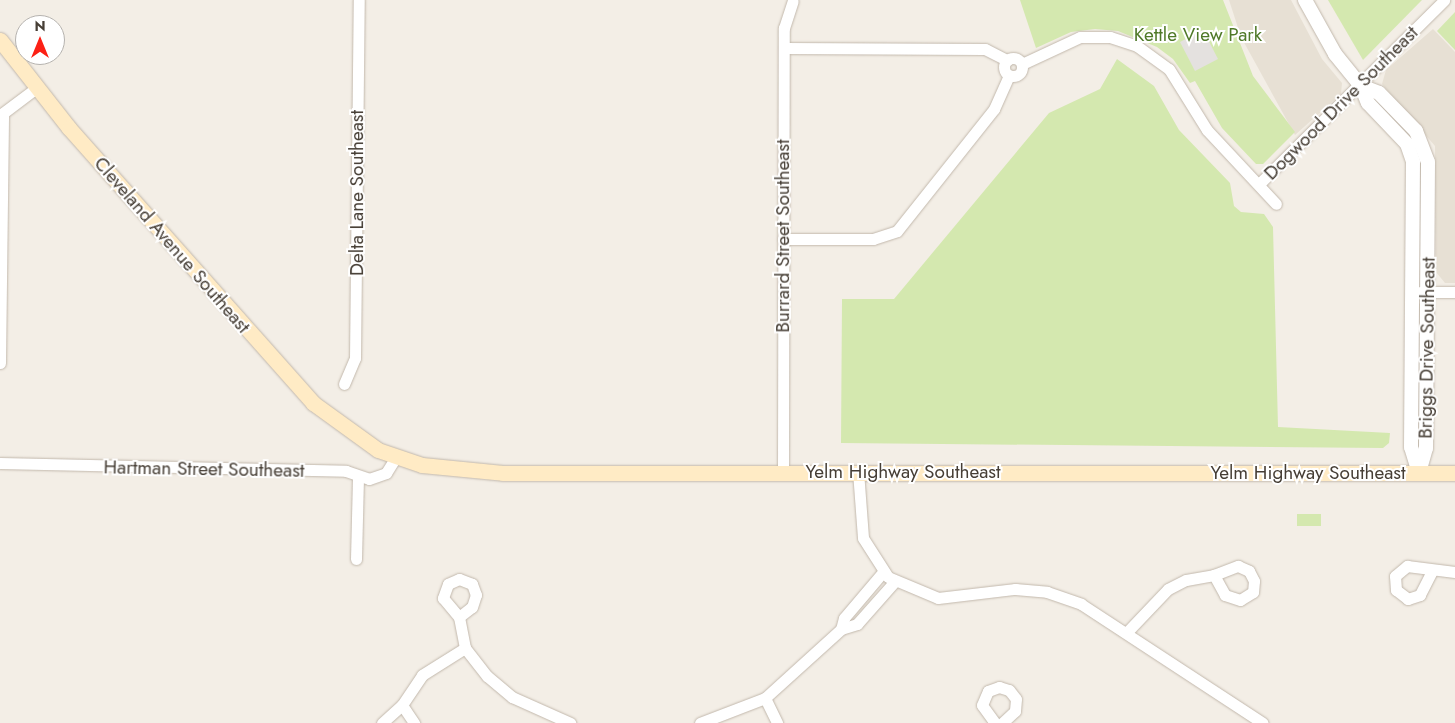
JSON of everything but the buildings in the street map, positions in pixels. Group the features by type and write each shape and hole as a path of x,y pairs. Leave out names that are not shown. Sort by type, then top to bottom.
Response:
{"main road":[{"name":"Cleveland Avenue Southeast","path":"0,40 36,88 288,377 357,438"},
{"name":"Yelm Highway Southeast","path":"357,438 396,457 453,471 503,473 858,471 1455,473"}],"street":[{"name":"Delta Lane Southeast","path":"344,384 354,358 359,0"},
{"name":"Briggs Drive Southeast","path":"1305,0 1323,37 1361,86 1368,103 1407,144 1413,162 1411,447 1419,473"},
{"name":"Dogwood Drive Southeast","path":"1259,184 1361,86 1444,0"},
{"name":"Burrard Street Southeast","path":"782,472 784,48 786,21 793,1"},
{"path":"1009,75 1019,74 1022,64 1080,37 1110,37 1137,46 1169,69 1207,130 1276,204"},
{"path":"784,48 985,49 1007,60 1014,58 1022,64"},
{"path":"1007,60 1004,70 1009,75"},
{"path":"783,239 873,239 897,231 994,109 1009,75"},
{"name":"Briggs Drive Southeast","path":"1361,86 1379,93 1424,145 1428,292 1426,448 1419,473"},
{"path":"0,362 3,113 36,88"},
{"path":"1413,292 1455,292"},
{"name":"Hartman Street Southeast","path":"0,463 346,471 358,477 378,478 396,457"},
{"path":"858,471 863,538 884,572 895,581 938,598 1016,589 1047,592 1081,604 1127,632 1263,723"},
{"path":"356,560 358,477"},
{"path":"1432,571 1455,572"},
{"path":"841,630 844,618 884,572"},
{"path":"1127,632 1168,589 1186,580 1214,575"},
{"path":"700,723 765,698 841,630 857,624 895,581"},
{"path":"459,617 465,648 487,676 512,697 570,723"},
{"path":"382,723 402,705 422,676 465,648"},
{"path":"995,723 982,705 988,691 998,687 1009,690 1016,700 1015,710 1002,723"},
{"path":"765,698 777,723"},
{"path":"402,705 414,723"}],"shaded area":[{"path":"1229,0 1291,0 1322,59 1342,83 1341,94 1295,135 1241,37"},
{"path":"1433,29 1455,52 1455,283 1445,283 1436,272 1435,146 1382,84 1386,70"},
{"path":"1203,30 1218,59 1195,71 1180,42"}],"green space":[{"name":"Kettle View Park","path":"1020,0 1223,0 1253,76 1295,132 1263,164 1256,164 1222,128 1195,81 1190,83 1173,59 1157,47 1118,31 1095,29 1071,32 1036,48"},
{"path":"1328,0 1422,0 1363,60"},
{"path":"1455,12 1455,50 1437,31"},
{"path":"1117,59 1154,86 1179,130 1230,183 1234,206 1241,212 1264,214 1273,227 1278,427 1390,433 1389,443 1383,448 841,443 842,299 894,299 1049,113 1100,89"},
{"path":"1297,514 1321,514 1321,526 1297,526"}]}
